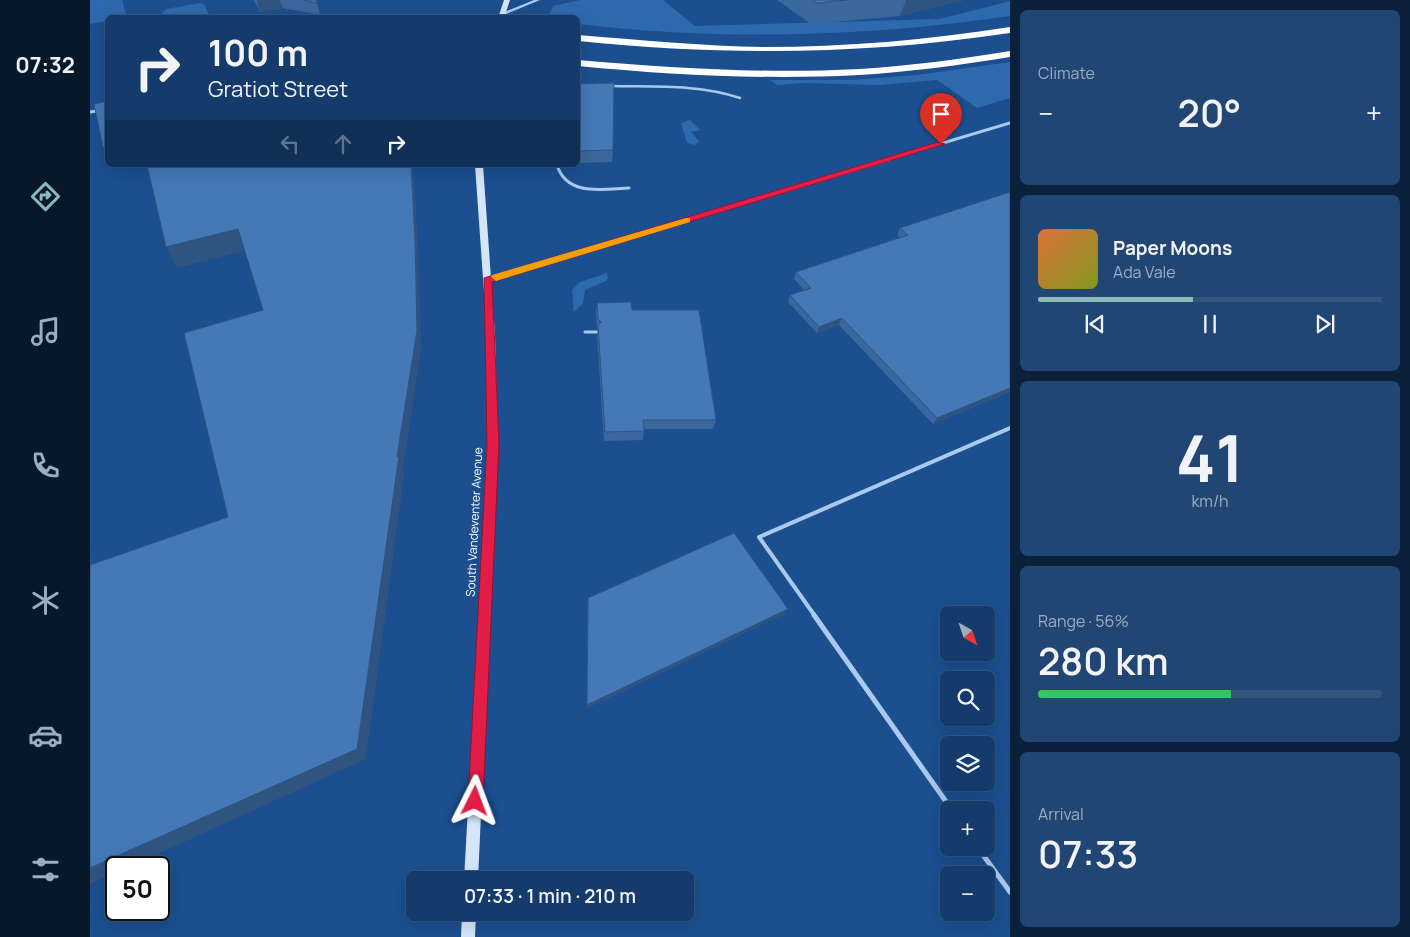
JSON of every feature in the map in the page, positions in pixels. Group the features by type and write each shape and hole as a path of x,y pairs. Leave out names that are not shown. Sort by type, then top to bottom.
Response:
{"highway":[{"path":"580,38 694,48 825,49 929,41 1010,30"},
{"path":"580,62 698,72 813,74 897,69 964,62 1010,54"}],"main road":[{"path":"502,15 507,0"},
{"name":"South Vandeventer Avenue","path":"471,871 493,444 488,280 479,167"},
{"path":"468,937 469,921"}],"street":[{"path":"504,15 538,0"},
{"path":"90,112 105,110"},
{"path":"488,280 1010,123"}],"lane":[{"path":"606,86 701,89 729,93 740,98"},
{"path":"558,167 560,176 572,186 582,188 629,188"},
{"path":"585,332 597,332"},
{"path":"946,801 759,537 1010,428"},
{"path":"984,856 1010,892"}],"shaded area":[{"path":"90,0 122,0 126,15 105,15 105,21 90,24"},
{"path":"580,0 663,0 695,26 939,19 1010,1 1010,16 902,29 848,32 794,34 686,33 580,24 580,15 549,15 553,6"},
{"path":"200,3 204,4 209,15 164,15 162,13 166,9"},
{"path":"1010,62 1010,98 977,108 937,80 879,85 804,83 777,85 770,80 851,80 917,75"},
{"path":"690,120 700,130 691,132 699,141 696,145 687,143 681,123"},
{"path":"607,273 608,278 606,281 585,290 583,303 574,312 572,290 580,282"}],"building":[{"path":"303,0 316,0 317,3"},
{"path":"813,0 847,0 817,3"},
{"path":"614,83 613,150 580,151 580,84"},
{"path":"105,102 105,147 103,147 94,104"},
{"path":"147,167 411,167 417,330 397,457 399,456 357,749 117,856 105,856 105,861 90,868 90,565 228,517 184,333 263,310 238,229 166,247"},
{"path":"1010,192 1010,388 937,418 842,318 819,327 790,295 811,288 796,272 908,235 900,228"},
{"path":"631,302 632,310 699,310 716,420 643,420 644,431 605,432 598,326 601,322 598,319 597,303"},
{"path":"734,533 788,609 587,705 588,598"}],"slow traffic":[{"path":"496,277 686,220"}],"route":[{"path":"475,801 493,444 488,280 941,144"}]}
